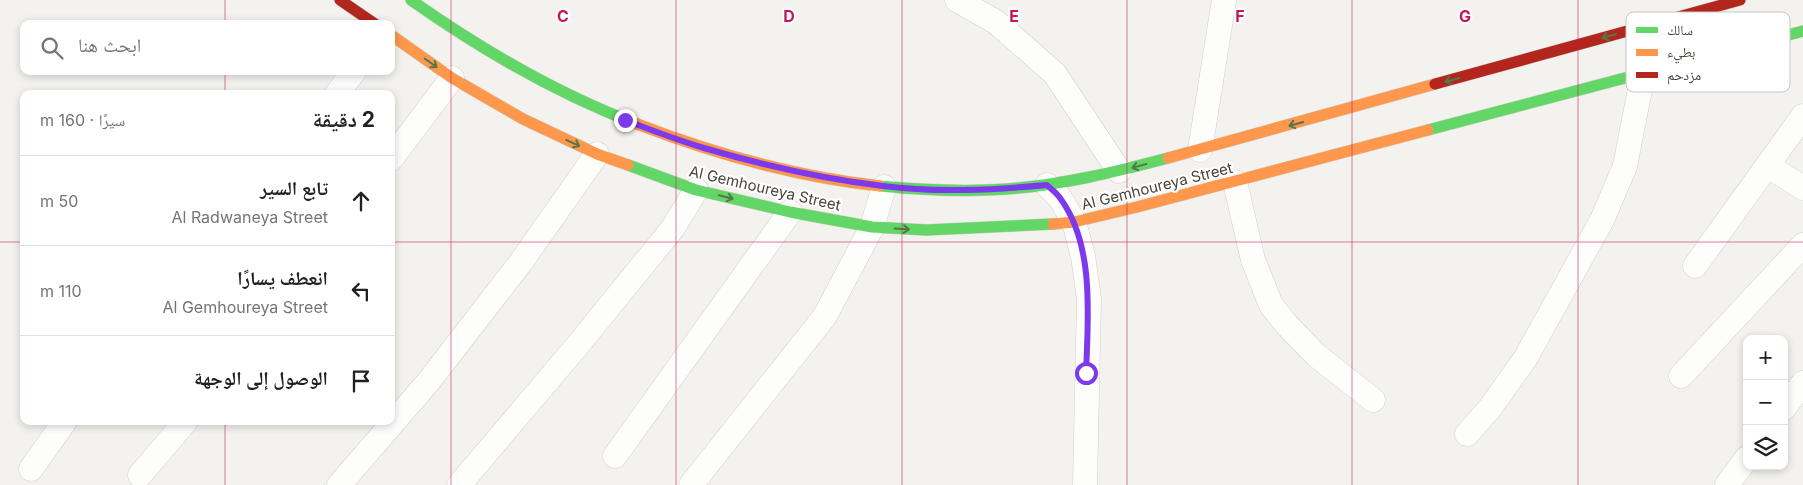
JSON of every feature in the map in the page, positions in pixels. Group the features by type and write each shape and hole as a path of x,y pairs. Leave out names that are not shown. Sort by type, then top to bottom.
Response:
{"street":[{"path":"340,0 368,20"},
{"name":"Al Gemhoureya Street","path":"411,0 495,55 550,86 625,120 703,148 770,166 884,186 938,190 993,190 1047,185 1119,171 1626,32"},
{"path":"957,0 996,22 1055,74 1119,171"},
{"path":"1200,150 1224,0"},
{"name":"Al Gemhoureya Street","path":"1697,12 1740,0"},
{"name":"Al Gemhoureya Street","path":"1790,34 1803,31"},
{"name":"Al Gemhoureya Street","path":"395,38 452,78 522,119 597,154 696,190 790,212 872,227 926,230 980,229 1074,222 1178,198 1626,79"},
{"path":"340,90 351,75"},
{"path":"395,154 452,78"},
{"path":"1467,434 1490,408 1525,359 1602,220 1625,166 1639,92"},
{"path":"1695,266 1803,116"},
{"path":"395,420 429,381 521,262 597,154"},
{"path":"1768,166 1803,188"},
{"path":"1236,182 1253,260 1271,305 1316,356 1373,400"},
{"path":"1047,185 1060,198 1074,222 1083,256 1089,299 1085,485"},
{"path":"691,485 825,316 872,227 884,186"},
{"path":"458,485 577,346 673,228 696,190"},
{"path":"615,456 790,212"},
{"path":"1681,376 1803,245"},
{"path":"1788,403 1803,382"},
{"path":"31,469 62,425"},
{"path":"140,475 183,425"},
{"path":"339,485 391,425"},
{"path":"1727,485 1743,463"}],"traffic: fast":[{"path":"411,0 465,36 520,69 577,99 637,124"},
{"path":"1790,34 1803,31"},
{"path":"1428,130 1626,78"},
{"path":"880,186 959,190 1028,187 1088,177 1168,158"},
{"path":"628,165 696,190 790,212 872,227 926,230 1053,224"}],"traffic: slow":[{"path":"395,38 452,78 523,119 597,154 628,165"},
{"path":"1168,158 1435,84"},
{"path":"637,124 696,145 757,163 818,177 880,186"},
{"path":"1053,224 1074,222 1137,207 1428,130"}],"traffic: jam":[{"path":"340,0 369,20"},
{"path":"1696,12 1740,0"},
{"path":"1435,84 1626,31"}],"route":[{"path":"625,120 703,148 770,166 849,181 938,190 993,190 1047,185 1060,198 1074,222 1083,256 1089,299 1086,373"}]}
